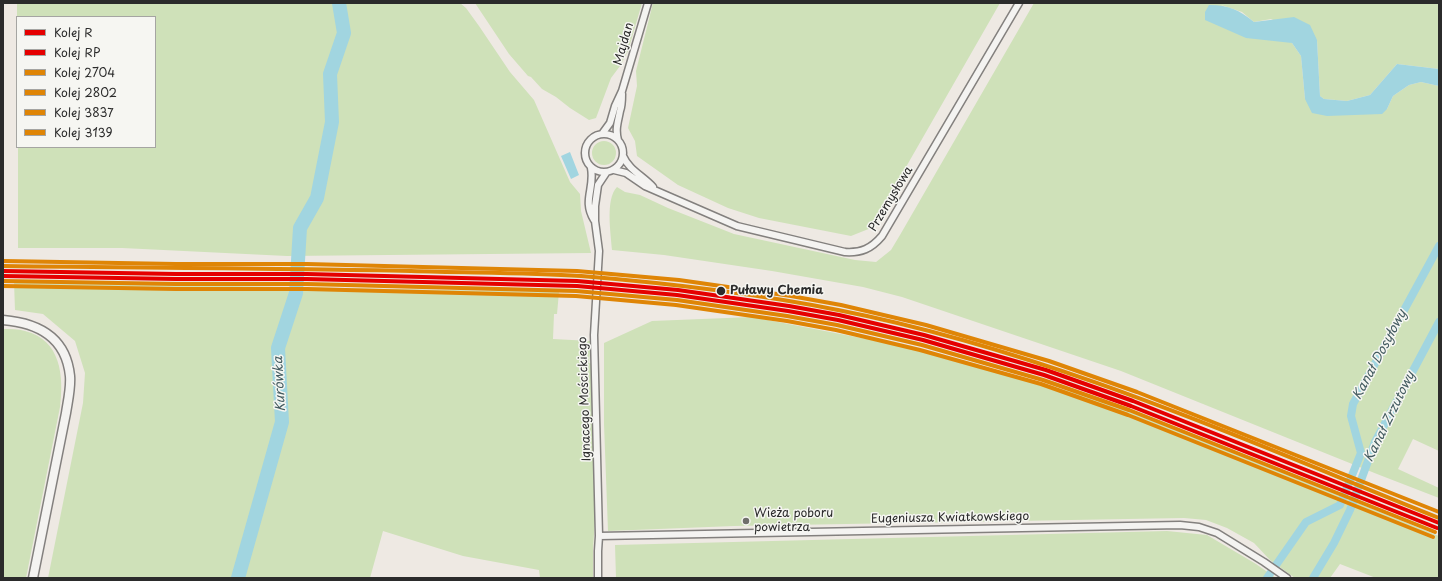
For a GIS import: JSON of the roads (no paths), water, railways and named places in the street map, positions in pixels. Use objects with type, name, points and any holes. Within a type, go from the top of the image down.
[{"type":"street","name":"Majdan","points":[[602,134],[610,123],[615,106],[622,91],[648,3]]},
{"type":"street","name":"Przemysłowa","points":[[614,170],[626,173],[639,182],[674,199],[742,228],[845,252],[866,250],[875,244],[882,236],[1019,3]]},
{"type":"street","name":"Majdan","points":[[618,140],[616,124],[621,109],[622,91]]},
{"type":"street","points":[[602,134],[611,135],[618,140],[623,148],[623,156],[620,164],[614,170],[606,173],[598,172],[591,168],[586,160],[585,150],[591,139],[602,134]]},
{"type":"street","name":"Przemysłowa","points":[[623,156],[630,168],[654,188]]},
{"type":"street","name":"Ignacego Mościckiego","points":[[591,168],[592,178],[588,206],[595,221]]},
{"type":"street","name":"Ignacego Mościckiego","points":[[598,578],[599,536],[594,335],[599,251],[595,221],[595,200],[598,186],[606,173]]},
{"type":"street","points":[[3,320],[27,323],[41,329],[49,335],[63,353],[68,365],[70,376],[66,412],[33,578]]},
{"type":"street","name":"Eugeniusza Kwiatkowskiego","points":[[599,536],[1180,526],[1199,528],[1217,533],[1284,576]]},
{"type":"water","points":[[1209,5],[1228,7],[1243,14],[1254,22],[1294,17],[1310,25],[1317,40],[1320,96],[1324,99],[1347,101],[1370,95],[1397,64],[1439,69],[1439,86],[1421,82],[1409,85],[1393,96],[1387,109],[1382,114],[1327,116],[1312,113],[1305,99],[1301,56],[1292,43],[1246,38],[1205,20],[1205,12]]},
{"type":"water","points":[[570,152],[579,175],[571,179],[561,156]]},
{"type":"waterway","name":"Kurówka","points":[[238,578],[282,422],[278,348],[296,293],[300,228],[317,198],[332,122],[330,74],[344,33],[339,3]]},
{"type":"waterway","name":"Kanał Dosyłowy","points":[[1267,578],[1306,522],[1340,505],[1361,453],[1351,416],[1353,404],[1439,246]]},
{"type":"waterway","name":"Kanał Zrzutowy","points":[[1313,578],[1334,543],[1350,510],[1375,442],[1439,322]]},
{"type":"rail line","name":"3837","points":[[3,261],[176,264],[307,264],[577,271],[679,280],[791,296],[841,305],[926,325],[1049,361],[1137,392],[1439,512]]},
{"type":"rail line","name":"2704","points":[[3,266],[360,270],[560,275],[678,285],[806,304],[916,327],[1068,373],[1217,428],[1439,518]]},
{"type":"rail line","name":"R","points":[[3,271],[176,274],[307,274],[577,281],[678,290],[789,306],[839,315],[924,335],[1046,370],[1133,401],[1439,523]]},
{"type":"rail line","name":"RP","points":[[3,276],[176,279],[307,279],[577,286],[677,295],[788,311],[838,320],[923,340],[1044,375],[1131,406],[1437,528]]},
{"type":"rail line","name":"2802","points":[[3,281],[176,284],[307,284],[576,291],[677,300],[787,316],[837,325],[922,345],[1043,380],[1129,410],[1435,532]]},
{"type":"rail line","name":"3139","points":[[3,286],[176,289],[307,289],[576,296],[676,305],[787,321],[836,330],[920,350],[1041,384],[1128,415],[1433,537]]},
{"type":"place","name":"Puławy Chemia","points":[[721,291]]},
{"type":"place","name":"Wieża poboru powietrza","points":[[746,521]]}]
